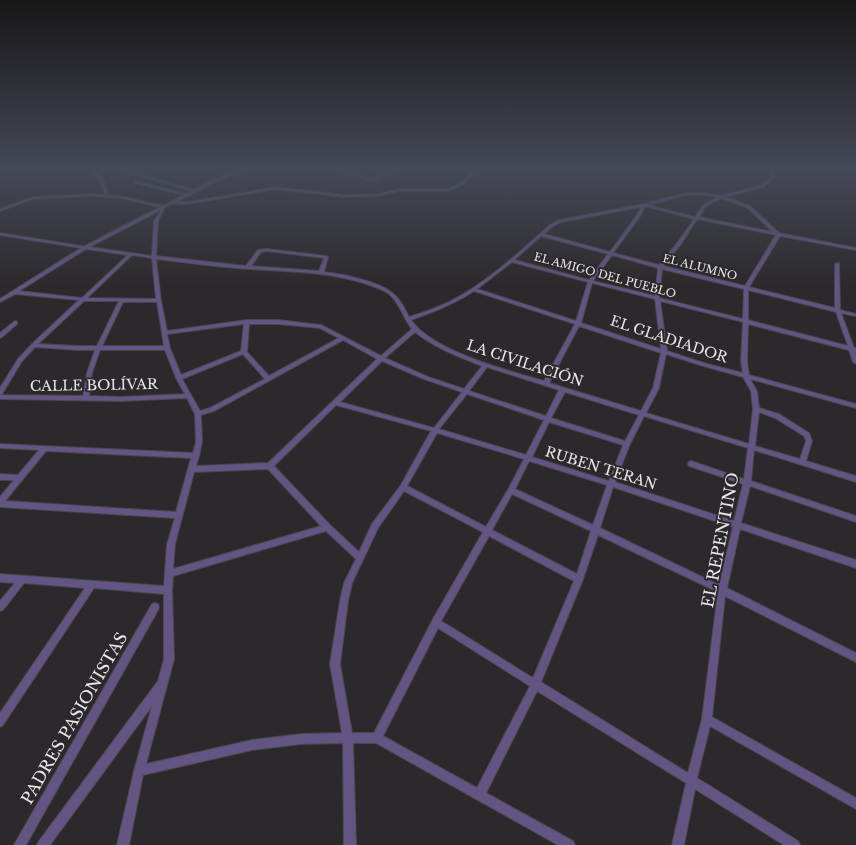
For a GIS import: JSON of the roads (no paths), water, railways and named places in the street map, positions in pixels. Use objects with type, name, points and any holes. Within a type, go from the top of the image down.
[{"type":"street","points":[[409,319],[438,310],[475,290],[551,226],[572,218],[631,207]]},
{"type":"street","points":[[546,384],[578,322],[590,282],[643,207]]},
{"type":"street","points":[[654,207],[696,218],[856,249]]},
{"type":"street","points":[[480,794],[535,685],[579,580],[611,483],[627,444],[645,413],[660,376],[664,352],[657,298],[660,267],[680,243],[703,207]]},
{"type":"street","points":[[749,207],[779,234]]},
{"type":"street","points":[[0,297],[83,248],[164,208]]},
{"type":"street","points":[[123,845],[139,771],[169,659],[168,590],[170,544],[193,469],[200,436],[198,414],[179,378],[167,348],[154,257],[156,221],[164,208]]},
{"type":"street","name":"LA CIVILACIÓN","points":[[0,234],[83,248],[248,267],[321,273],[354,279],[385,290],[402,305],[415,329],[452,352],[546,384],[856,479]]},
{"type":"street","name":"EL REPENTINO","points":[[678,845],[707,719],[722,590],[746,483],[756,409],[754,391],[746,377],[744,322],[746,288],[779,234]]},
{"type":"street","name":"EL ALUMNO","points":[[541,235],[660,267],[856,315]]},
{"type":"street","points":[[248,267],[260,251],[267,250],[326,257],[321,273]]},
{"type":"street","points":[[0,393],[20,360],[34,345],[131,254]]},
{"type":"street","name":"EL AMIGO DEL PUEBLO","points":[[512,260],[590,282],[854,349]]},
{"type":"street","points":[[837,264],[838,312],[854,349],[856,362]]},
{"type":"street","name":"EL GLADIADOR","points":[[475,290],[746,377],[856,406]]},
{"type":"street","points":[[0,301],[11,291],[122,302],[160,301]]},
{"type":"street","points":[[86,398],[92,364],[122,302]]},
{"type":"street","points":[[165,334],[247,322],[278,322],[322,327],[380,358],[426,378],[627,444]]},
{"type":"street","points":[[247,322],[244,352],[268,379]]},
{"type":"street","points":[[0,336],[15,323]]},
{"type":"street","points":[[193,469],[270,466],[337,403],[380,358],[415,329]]},
{"type":"street","points":[[198,414],[212,410],[343,338]]},
{"type":"street","points":[[34,345],[99,348],[167,348]]},
{"type":"street","points":[[179,378],[244,352]]},
{"type":"street","points":[[350,845],[348,737],[335,664],[344,600],[359,557],[380,518],[403,487],[436,429],[486,365]]},
{"type":"street","points":[[377,738],[436,622],[511,490],[563,389]]},
{"type":"street","name":"CALLE BOLÍVAR","points":[[0,397],[188,396]]},
{"type":"street","name":"RUBEN TERAN","points":[[337,403],[436,429],[611,483],[856,564]]},
{"type":"street","points":[[756,409],[777,416],[799,428],[807,435],[809,441],[802,462]]},
{"type":"street","points":[[0,446],[196,456]]},
{"type":"street","points":[[0,503],[44,448]]},
{"type":"street","points":[[691,464],[856,519]]},
{"type":"street","points":[[270,466],[327,527],[359,557]]},
{"type":"street","points":[[0,477],[19,478]]},
{"type":"street","points":[[403,487],[579,580]]},
{"type":"street","points":[[511,490],[722,590],[856,658]]},
{"type":"street","points":[[0,503],[178,516]]},
{"type":"street","points":[[169,574],[327,527]]},
{"type":"street","points":[[0,578],[168,590]]},
{"type":"street","points":[[0,607],[22,580]]},
{"type":"street","points":[[0,722],[92,584]]},
{"type":"street","name":"PADRES PASIONISTAS","points":[[20,845],[155,607]]},
{"type":"street","points":[[436,622],[535,685],[692,779],[794,845]]},
{"type":"street","points":[[43,845],[164,681]]},
{"type":"street","points":[[707,719],[856,804]]},
{"type":"street","points":[[139,771],[252,745],[301,739],[377,738],[569,845]]}]
